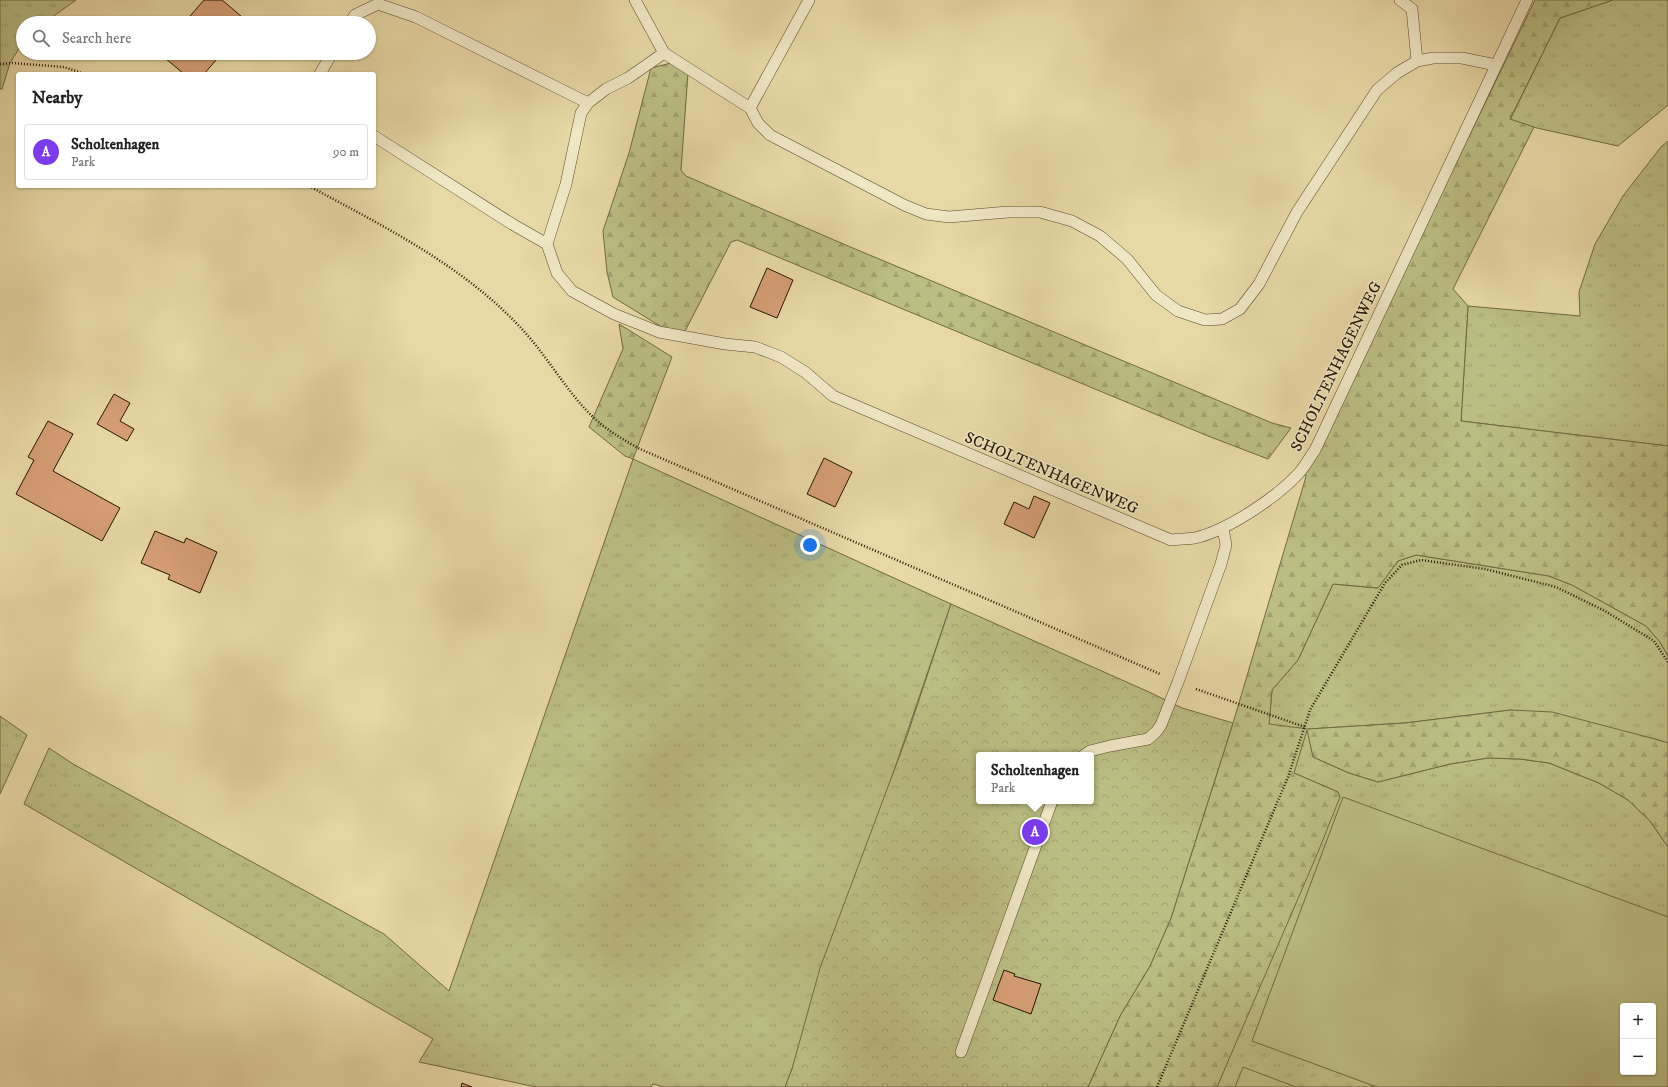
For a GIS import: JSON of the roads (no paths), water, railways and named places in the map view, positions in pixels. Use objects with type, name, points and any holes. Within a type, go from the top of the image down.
[{"type":"lane","points":[[635,0],[664,53],[750,108],[758,123],[770,135],[904,205],[926,214],[949,217],[1008,212],[1040,212],[1072,221],[1100,236],[1127,259],[1156,295],[1178,311],[1206,320],[1222,319],[1240,309],[1259,284],[1297,212],[1377,90],[1397,73],[1417,61],[1433,58],[1462,58],[1496,65]]},
{"type":"lane","points":[[750,108],[809,0]]},
{"type":"lane","points":[[1400,0],[1412,9],[1417,61]]},
{"type":"lane","name":"SCHOLTENHAGENWEG","points":[[547,244],[558,273],[572,291],[614,314],[659,332],[755,348],[781,357],[805,372],[833,396],[1171,540],[1195,538],[1223,528],[1276,494],[1299,472],[1315,450],[1527,0]]},
{"type":"lane","points":[[354,16],[378,4],[416,17],[588,103]]},
{"type":"lane","points":[[376,137],[512,224],[547,244],[566,184],[581,113],[588,103],[606,89],[628,78],[664,53]]},
{"type":"lane","points":[[321,72],[328,60]]},
{"type":"lane","points":[[1088,752],[1110,746],[1148,739],[1156,732],[1161,724],[1177,685],[1223,558],[1226,545],[1223,528]]},
{"type":"lane","points":[[960,1052],[1051,804]]},
{"type":"place","name":"Scholtenhagen","points":[[1035,832]]}]
